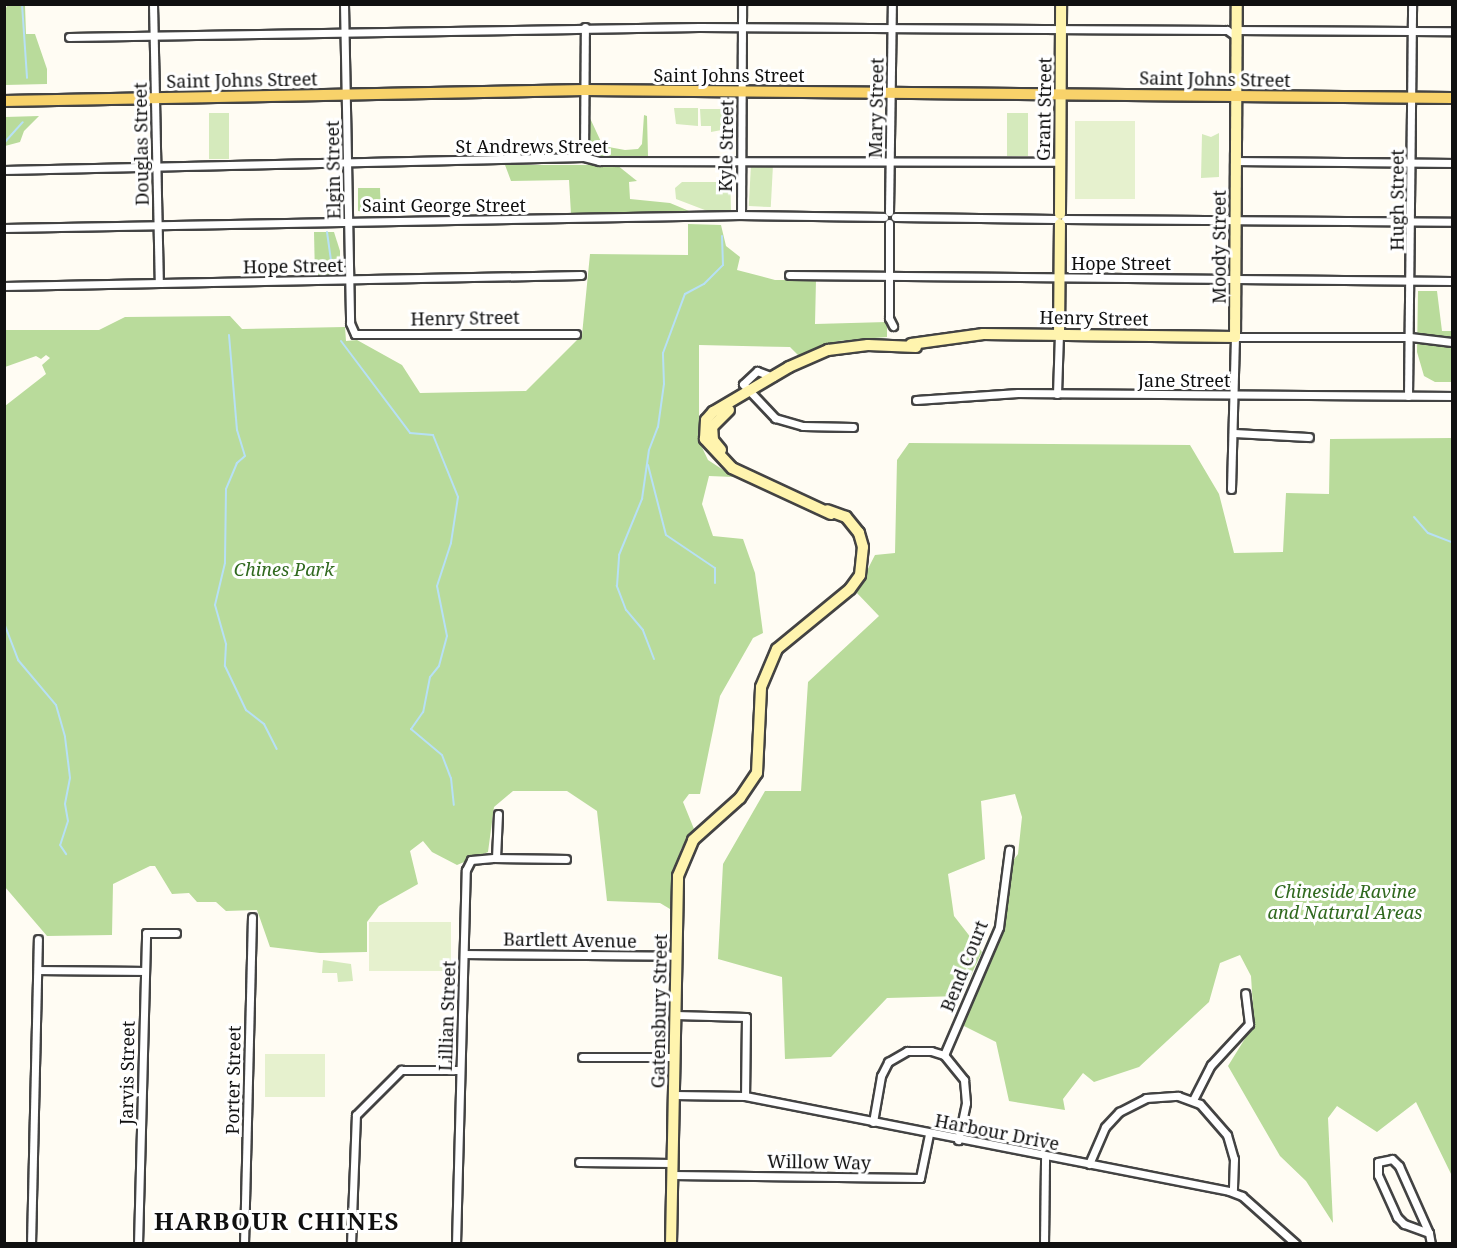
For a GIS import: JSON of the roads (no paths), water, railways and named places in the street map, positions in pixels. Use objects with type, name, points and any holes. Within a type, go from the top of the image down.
[{"type":"main road","name":"Saint Johns Street","points":[[4,101],[585,90],[1452,98]]},
{"type":"street","name":"Douglas Street","points":[[153,4],[159,283]]},
{"type":"street","name":"Elgin Street","points":[[344,4],[350,323],[355,334]]},
{"type":"street","name":"Kyle Street","points":[[741,215],[742,4]]},
{"type":"street","name":"Mary Street","points":[[892,4],[889,217],[893,326]]},
{"type":"street","name":"Grant Street","points":[[1057,394],[1060,278],[1059,162],[1062,93],[1061,4]]},
{"type":"street","name":"Moody Street","points":[[1231,489],[1234,395],[1237,4]]},
{"type":"street","name":"Hugh Street","points":[[1408,396],[1412,221],[1412,4]]},
{"type":"street","points":[[69,37],[585,27],[1227,30],[1237,34],[1452,31]]},
{"type":"street","points":[[584,157],[585,27]]},
{"type":"street","name":"St Andrews Street","points":[[4,170],[584,157],[599,161],[1059,162]]},
{"type":"street","points":[[1236,161],[1452,163]]},
{"type":"street","name":"Saint George Street","points":[[4,228],[741,215],[1452,222]]},
{"type":"street","name":"Hope Street","points":[[4,286],[581,275]]},
{"type":"street","name":"Hope Street","points":[[789,275],[1452,282]]},
{"type":"street","name":"Henry Street","points":[[355,334],[576,334]]},
{"type":"street","name":"Henry Street","points":[[834,351],[868,345],[940,344],[975,334],[1410,337],[1452,342]]},
{"type":"street","points":[[750,394],[773,377],[807,358],[834,351]]},
{"type":"street","points":[[750,394],[834,351]]},
{"type":"street","points":[[750,394],[768,414],[791,424],[853,427]]},
{"type":"street","name":"Gatensbury Street","points":[[671,1244],[675,956],[678,882],[683,858],[699,832],[745,789],[759,764],[761,687],[777,652],[842,593],[850,589],[860,575],[863,547],[859,533],[846,517],[737,468],[716,444],[712,427],[724,413],[750,394]]},
{"type":"street","name":"Jane Street","points":[[916,400],[1057,394],[1452,396]]},
{"type":"street","points":[[1233,433],[1309,437]]},
{"type":"street","points":[[498,814],[496,858],[566,859]]},
{"type":"street","name":"Bend Court","points":[[944,1055],[999,927],[1009,849]]},
{"type":"street","name":"Lillian Street","points":[[456,1244],[466,870],[471,860],[496,858]]},
{"type":"street","name":"Porter Street","points":[[244,1244],[252,917]]},
{"type":"street","name":"Jarvis Street","points":[[138,1244],[146,933],[176,933]]},
{"type":"street","points":[[31,1244],[38,939]]},
{"type":"street","name":"Bartlett Avenue","points":[[464,954],[675,956]]},
{"type":"street","points":[[38,970],[145,971]]},
{"type":"street","points":[[1193,1100],[1211,1065],[1249,1024],[1245,993]]},
{"type":"street","points":[[675,1015],[746,1017],[745,1096]]},
{"type":"street","points":[[873,1122],[881,1076],[891,1059],[914,1050],[944,1055],[961,1074],[965,1087],[958,1140]]},
{"type":"street","points":[[582,1057],[674,1057]]},
{"type":"street","points":[[351,1244],[356,1115],[400,1070],[460,1070]]},
{"type":"street","name":"Harbour Drive","points":[[674,1095],[745,1096],[958,1140],[1233,1192],[1294,1243]]},
{"type":"street","points":[[1089,1164],[1105,1127],[1123,1108],[1158,1096],[1193,1100],[1214,1117],[1230,1142],[1234,1159],[1233,1192]]},
{"type":"street","name":"Willow Way","points":[[672,1175],[920,1178],[929,1134]]},
{"type":"street","points":[[1044,1244],[1045,1157]]},
{"type":"street","points":[[1429,1233],[1404,1224],[1397,1217],[1378,1175],[1378,1162],[1392,1159],[1399,1166],[1429,1233],[1431,1244]]},
{"type":"street","points":[[579,1162],[672,1163]]},
{"type":"waterway","points":[[22,4],[27,78]]},
{"type":"waterway","points":[[4,143],[23,122]]},
{"type":"waterway","points":[[327,232],[332,267]]},
{"type":"waterway","points":[[654,659],[643,630],[626,610],[617,586],[619,555],[642,499],[649,450],[658,427],[664,384],[663,353],[685,294],[704,284],[723,265],[722,236]]},
{"type":"waterway","points":[[1245,276],[1255,276]]},
{"type":"waterway","points":[[1390,276],[1398,276]]},
{"type":"waterway","points":[[229,335],[237,430],[245,456],[237,463],[226,489],[225,563],[215,605],[226,644],[225,666],[246,710],[264,724],[277,749]]},
{"type":"waterway","points":[[341,341],[410,433],[433,435],[458,497],[451,543],[437,586],[447,636],[439,666],[430,677],[423,712],[411,729],[442,755],[451,778],[454,805]]},
{"type":"waterway","points":[[648,465],[666,535],[715,568],[715,583]]},
{"type":"waterway","points":[[1414,517],[1428,533],[1452,542]]},
{"type":"waterway","points":[[4,623],[18,660],[56,705],[65,737],[70,778],[65,804],[68,821],[60,845],[66,854]]},
{"type":"district","name":"HARBOUR CHINES","points":[[277,1221]]},
{"type":"park label","name":"Chines Park","points":[[284,569]]},
{"type":"park label","name":"Chineside Ravine and Natural Areas","points":[[1345,902]]}]
